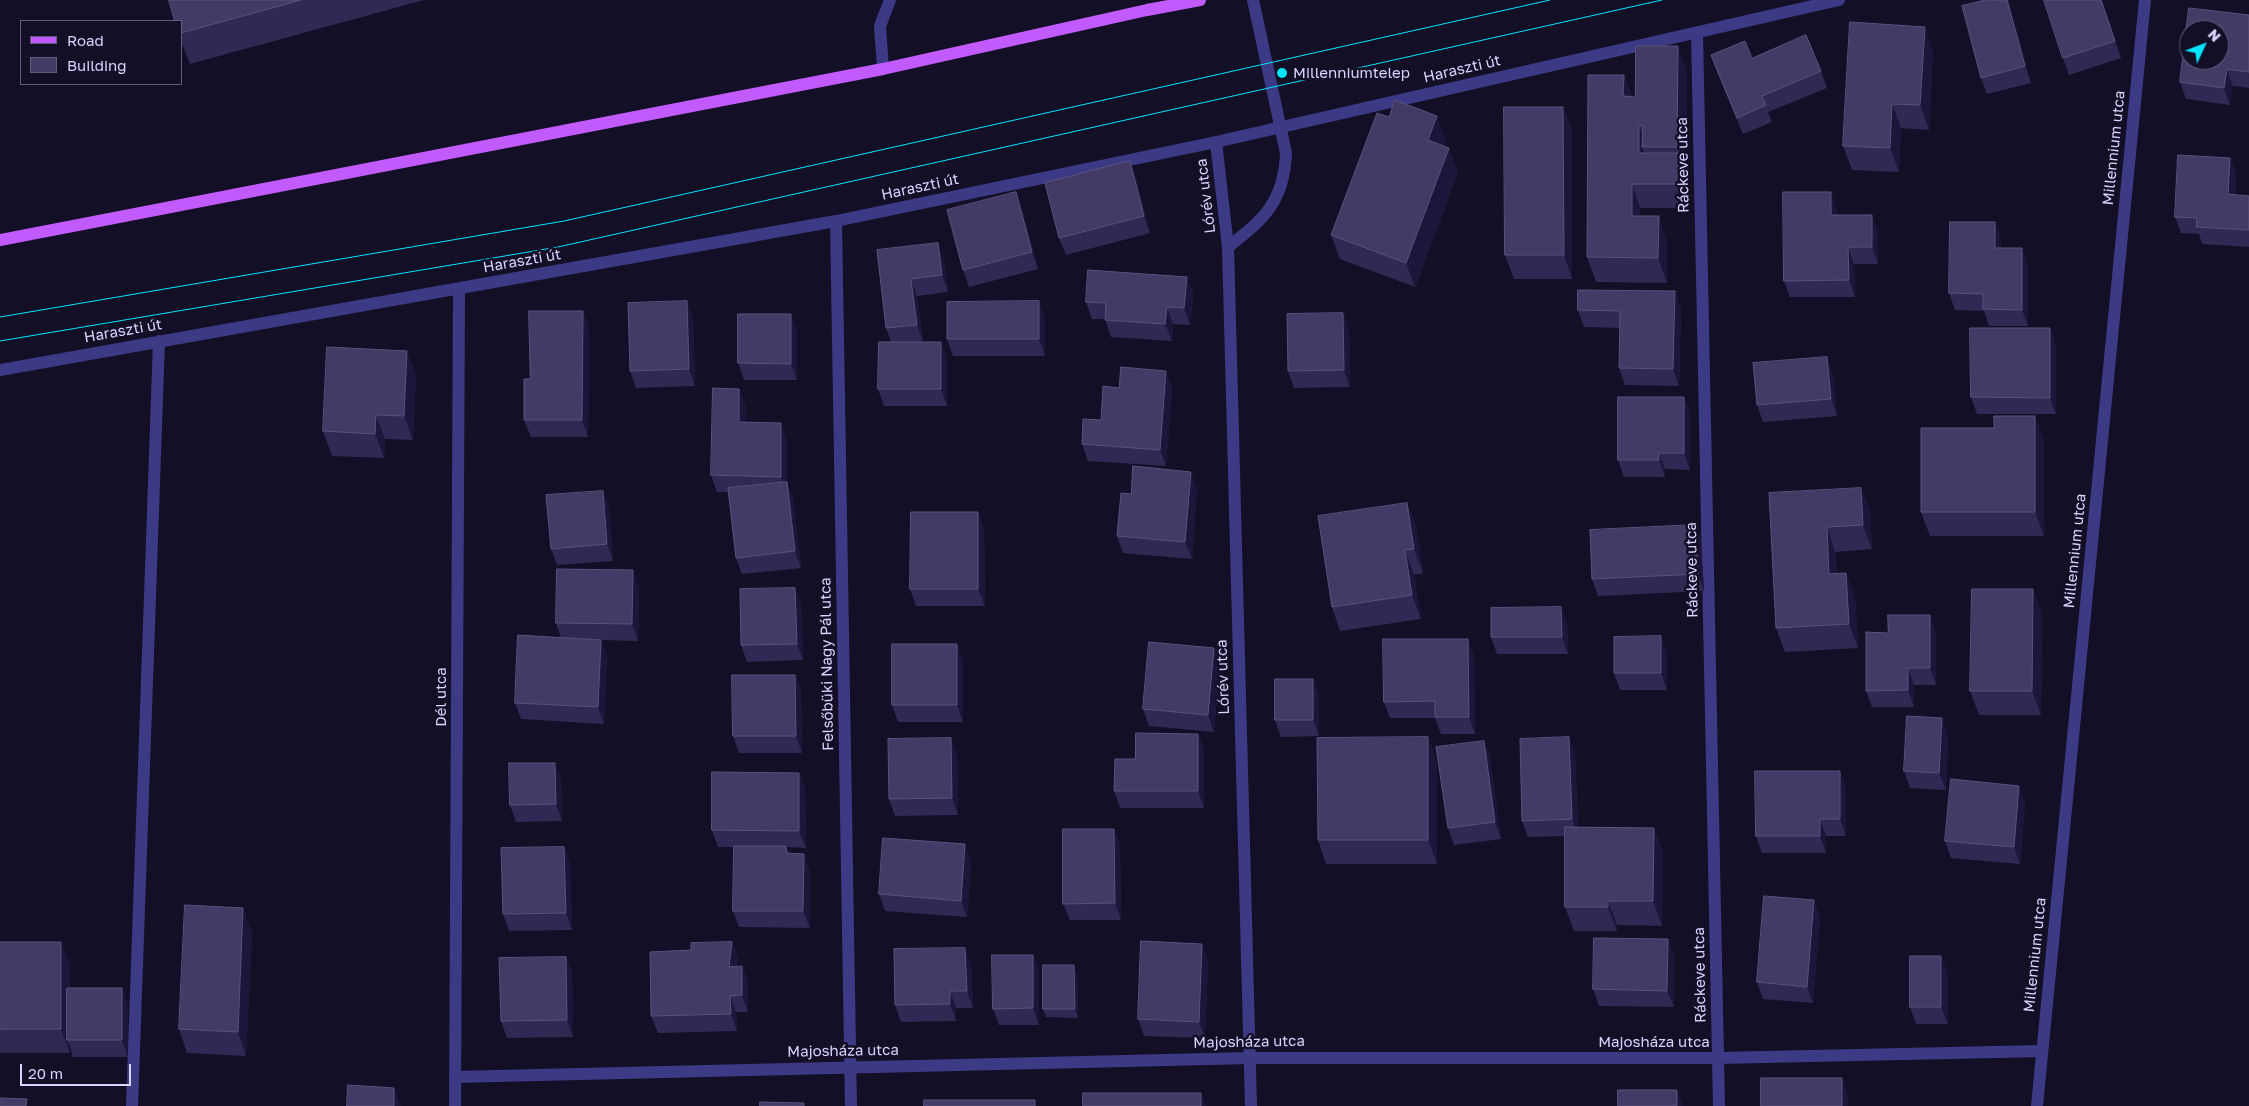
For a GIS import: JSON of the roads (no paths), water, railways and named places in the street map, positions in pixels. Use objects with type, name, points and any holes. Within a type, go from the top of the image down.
[{"type":"main road","points":[[0,240],[882,69],[1199,0]]},
{"type":"street","points":[[882,69],[880,26],[890,0]]},
{"type":"street","name":"Lórév utca","points":[[1228,247],[1258,224],[1277,197],[1286,174],[1286,153],[1253,0]]},
{"type":"street","name":"Haraszti út","points":[[0,370],[836,221],[1216,142],[1839,0]]},
{"type":"street","name":"Millennium utca","points":[[2037,1106],[2145,0]]},
{"type":"street","name":"Ráckeve utca","points":[[1697,33],[1719,1106]]},
{"type":"street","name":"Lórév utca","points":[[1216,142],[1228,247],[1251,1106]]},
{"type":"street","name":"Felsőbüki Nagy Pál utca","points":[[836,221],[850,1106]]},
{"type":"street","name":"Dél utca","points":[[455,1106],[459,288]]},
{"type":"street","points":[[132,1106],[159,341]]},
{"type":"street","name":"Majosháza utca","points":[[455,1077],[1250,1058],[1718,1058],[2042,1051]]},
{"type":"tram line","points":[[0,317],[564,221],[1550,0]]},
{"type":"tram line","points":[[0,341],[558,247],[1662,0]]},
{"type":"place","name":"Millenniumtelep","points":[[1282,73]]}]
